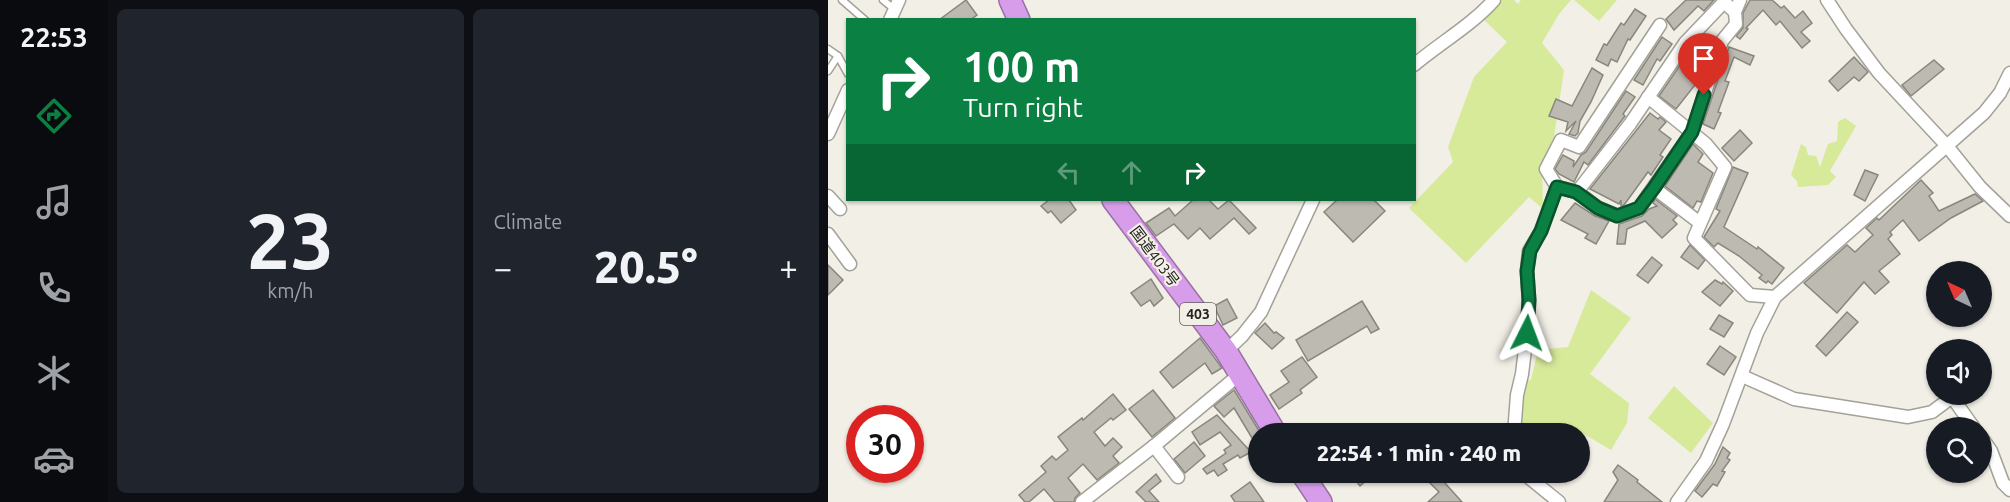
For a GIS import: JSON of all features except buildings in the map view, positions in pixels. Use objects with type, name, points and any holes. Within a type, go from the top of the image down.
[{"type":"highway","points":[[1010,0],[1017,18]]},
{"type":"highway","name":"国道403号","points":[[1114,201],[1226,351],[1269,423]]},
{"type":"highway","points":[[1308,483],[1321,502]]},
{"type":"street","points":[[1416,63],[1483,13],[1494,0]]},
{"type":"street","points":[[1660,25],[1579,147],[1561,140],[1546,170],[1557,187],[1576,192],[1598,208],[1617,216],[1639,208],[1692,132],[1722,41],[1736,24],[1735,12],[1740,0]]},
{"type":"street","points":[[1827,0],[1879,72],[1947,146],[1980,187],[2010,216]]},
{"type":"street","points":[[1576,192],[1605,157],[1685,43],[1706,19],[1724,2],[1735,12]]},
{"type":"street","points":[[1677,502],[1706,461],[1723,424],[1757,333],[1775,297],[1984,112],[2000,93],[2010,73]]},
{"type":"street","points":[[828,134],[846,94]]},
{"type":"street","points":[[1648,97],[1706,144],[1725,167],[1694,238],[1750,295],[1775,297]]},
{"type":"street","points":[[1515,423],[1527,333],[1529,300],[1527,271],[1530,251],[1541,231],[1557,187]]},
{"type":"street","points":[[1654,188],[1700,223]]},
{"type":"street","points":[[828,196],[840,209]]},
{"type":"street","points":[[1226,351],[1242,336],[1261,312],[1312,201]]},
{"type":"street","points":[[830,241],[850,264]]},
{"type":"street","points":[[1082,502],[1154,446],[1240,374]]},
{"type":"street","points":[[1742,376],[1794,399],[1908,417],[1932,412],[1952,397],[1966,417]]},
{"type":"street","points":[[1154,446],[1178,477]]},
{"type":"street","points":[[1992,454],[2003,483],[2010,490]]},
{"type":"street","points":[[1536,483],[1559,502]]},
{"type":"lane","points":[[842,0],[863,18]]},
{"type":"lane","points":[[883,0],[895,10]]},
{"type":"lane","points":[[828,49],[838,56],[846,70]]},
{"type":"lane","points":[[828,71],[838,56]]},
{"type":"green space","points":[[1495,0],[1514,0],[1518,4],[1521,0],[1571,0],[1559,14],[1542,43],[1564,70],[1554,137],[1542,168],[1543,209],[1529,197],[1466,263],[1409,208],[1453,162],[1448,147],[1474,77],[1507,42],[1480,16]]},
{"type":"green space","points":[[1574,0],[1617,0],[1599,21]]},
{"type":"green space","points":[[1845,118],[1856,126],[1830,171],[1836,177],[1828,185],[1798,187],[1797,181],[1791,175],[1801,144],[1806,147],[1808,155],[1816,156],[1820,167],[1828,144],[1837,141],[1838,122]]},
{"type":"green space","points":[[1591,290],[1631,318],[1590,374],[1629,403],[1627,423],[1611,450],[1590,438],[1590,423],[1512,423],[1524,381],[1531,380],[1538,350],[1568,347]]},
{"type":"green space","points":[[1674,386],[1713,423],[1691,453],[1648,418]]},
{"type":"route","points":[[1527,333],[1529,300],[1527,271],[1530,251],[1541,231],[1557,187],[1576,192],[1598,208],[1617,216],[1639,208],[1692,132],[1704,95]]}]
